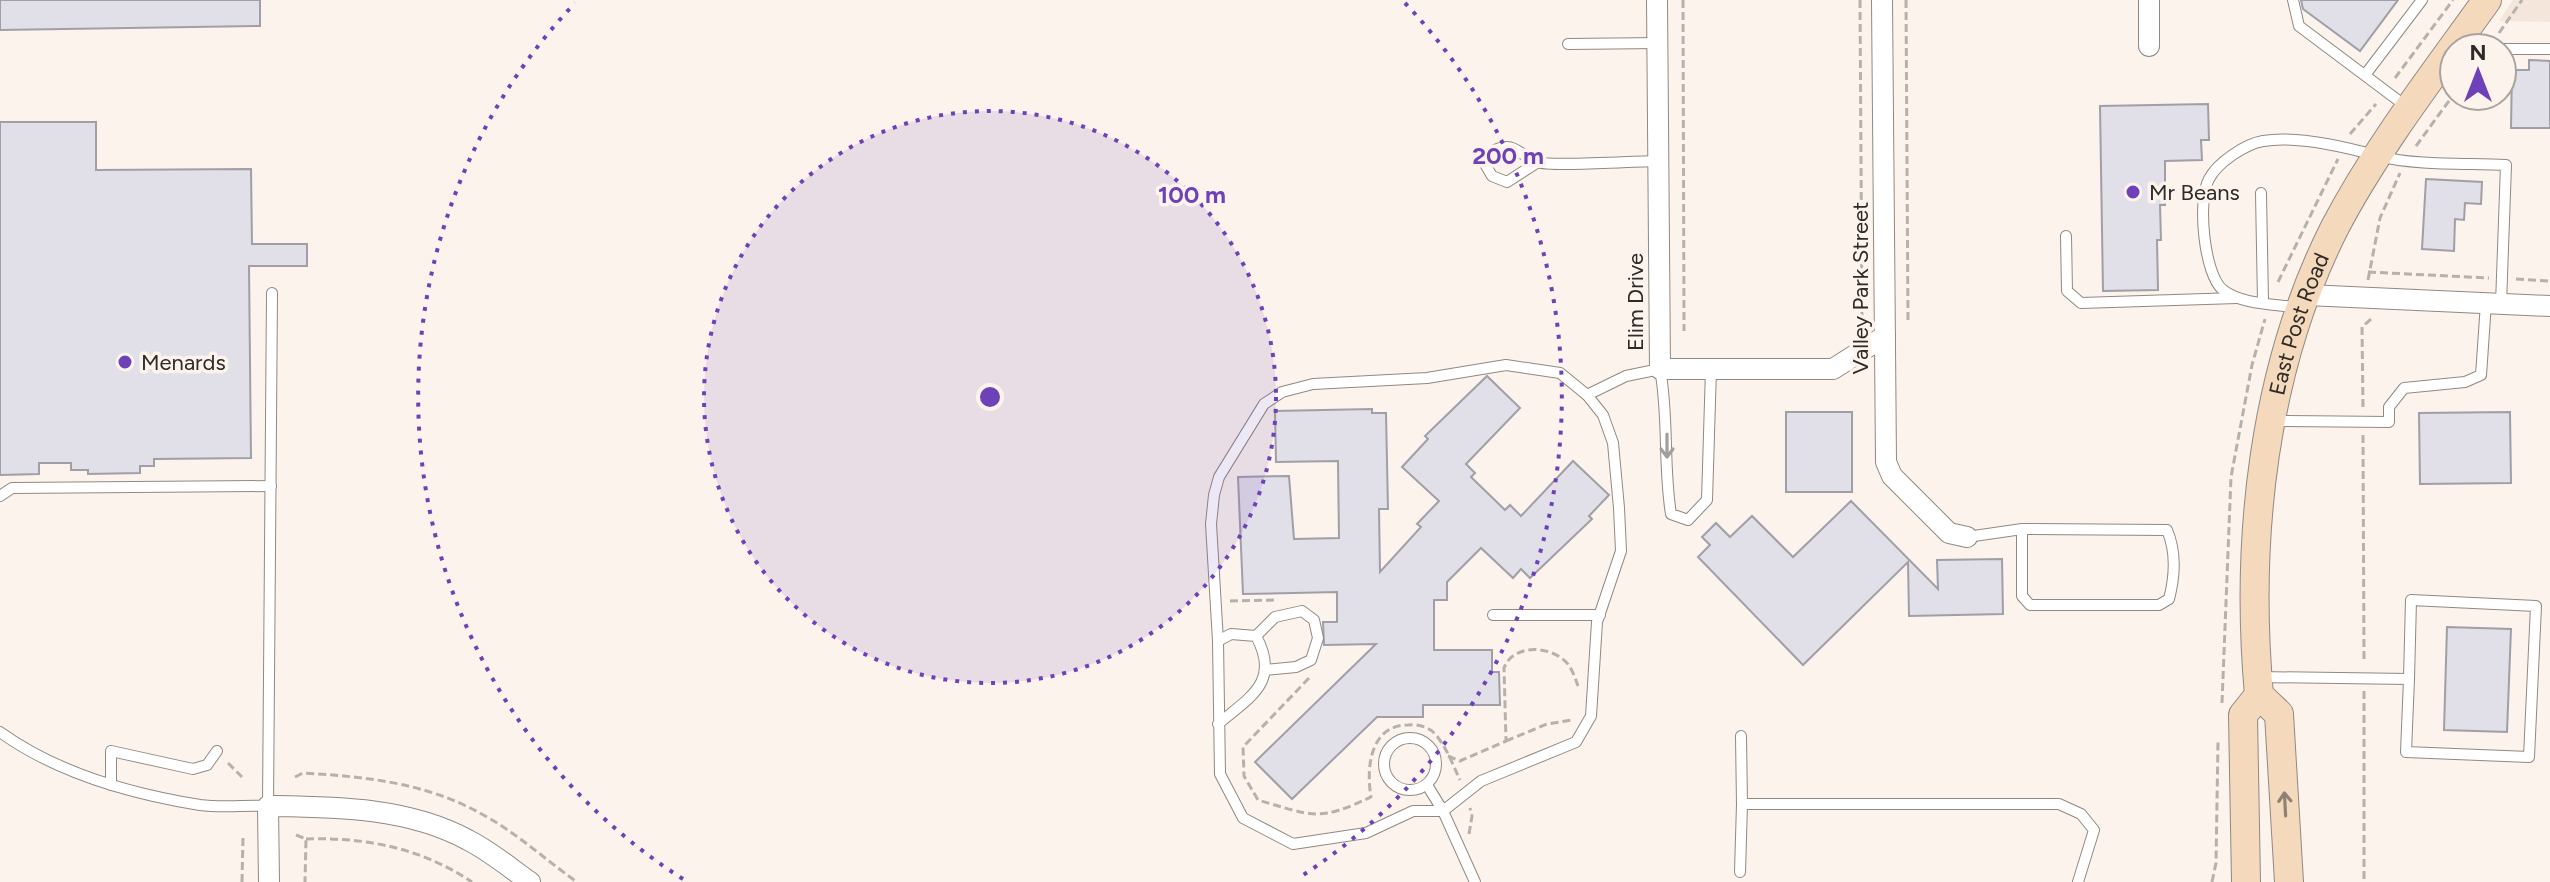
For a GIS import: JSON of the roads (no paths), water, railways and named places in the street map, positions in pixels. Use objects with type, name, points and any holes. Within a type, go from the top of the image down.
[{"type":"street","name":"Elim Drive","points":[[1657,0],[1660,369],[1833,369],[1885,336]]},
{"type":"street","name":"Valley Park Street","points":[[1882,0],[1886,462],[1892,476],[1949,533],[1967,537]]},
{"type":"street","points":[[2149,0],[2149,46]]},
{"type":"street","name":"East Post Road","points":[[2464,32],[2480,2]]},
{"type":"street","name":"East Post Road","points":[[2246,882],[2243,715],[2258,686],[2254,587],[2262,483],[2278,384],[2305,302],[2334,229],[2377,155],[2438,69]]},
{"type":"street","points":[[2305,302],[2370,298],[2550,306]]},
{"type":"street","points":[[2258,686],[2279,714],[2289,882]]},
{"type":"street","points":[[269,882],[268,806],[353,808],[420,821],[469,840],[530,882]]},
{"type":"lane","points":[[2293,0],[2299,26],[2410,109]]},
{"type":"lane","points":[[2365,75],[2422,0]]},
{"type":"lane","points":[[1568,44],[1658,43]]},
{"type":"lane","points":[[2518,48],[2550,49]]},
{"type":"lane","points":[[2239,298],[2222,289],[2209,267],[2204,228],[2208,180],[2231,156],[2263,141],[2358,147],[2377,155],[2407,160],[2506,165],[2502,278],[2494,303],[2481,375],[2465,382],[2404,388],[2389,407],[2389,422],[2272,421]]},
{"type":"lane","points":[[1538,162],[1517,147],[1509,146],[1493,151],[1485,164],[1492,176],[1507,182],[1538,162],[1658,161]]},
{"type":"lane","points":[[2261,193],[2263,302]]},
{"type":"lane","points":[[2066,236],[2067,291],[2081,303],[2239,298],[2263,302],[2305,302]]},
{"type":"lane","points":[[0,732],[25,750],[111,785],[203,805],[268,806],[272,293]]},
{"type":"lane","points":[[1506,365],[1560,373],[1587,395],[1603,415],[1613,443],[1621,551],[1600,615],[1591,716],[1576,742],[1481,781],[1443,811],[1413,811],[1366,833],[1293,844],[1243,818],[1220,774],[1218,641],[1211,524],[1214,495],[1219,477],[1252,421],[1264,404],[1282,392],[1313,384],[1427,378],[1506,365]]},
{"type":"lane","points":[[1587,395],[1626,376],[1660,369],[1667,408],[1667,490],[1671,514],[1688,520],[1707,500],[1711,369]]},
{"type":"lane","points":[[0,496],[12,488],[271,486]]},
{"type":"lane","points":[[1967,537],[2022,529],[2167,530],[2172,541],[2174,580],[2169,599],[2159,605],[2030,605],[2022,596],[2022,529]]},
{"type":"lane","points":[[2411,600],[2536,606],[2529,757],[2406,752],[2409,679],[2411,600]]},
{"type":"lane","points":[[1218,641],[1231,634],[1256,636],[1285,612],[1302,611],[1314,620],[1318,638],[1311,660],[1296,667],[1265,670]]},
{"type":"lane","points":[[1493,615],[1600,615]]},
{"type":"lane","points":[[1218,724],[1260,690],[1265,659],[1256,636]]},
{"type":"lane","points":[[2258,686],[2409,679]]},
{"type":"lane","points":[[1740,872],[1741,736]]},
{"type":"lane","points":[[1416,739],[1430,748],[1437,763],[1427,785],[1410,791],[1393,784],[1384,769],[1387,752],[1393,745],[1416,739]]},
{"type":"lane","points":[[111,785],[111,751],[193,769],[207,765],[217,751]]},
{"type":"lane","points":[[1427,785],[1443,811],[1475,882]]},
{"type":"lane","points":[[1742,804],[2059,804],[2081,814],[2094,830],[2078,882]]},
{"type":"place","name":"Mr Beans","points":[[2133,192]]},
{"type":"place","name":"Menards","points":[[125,362]]}]
